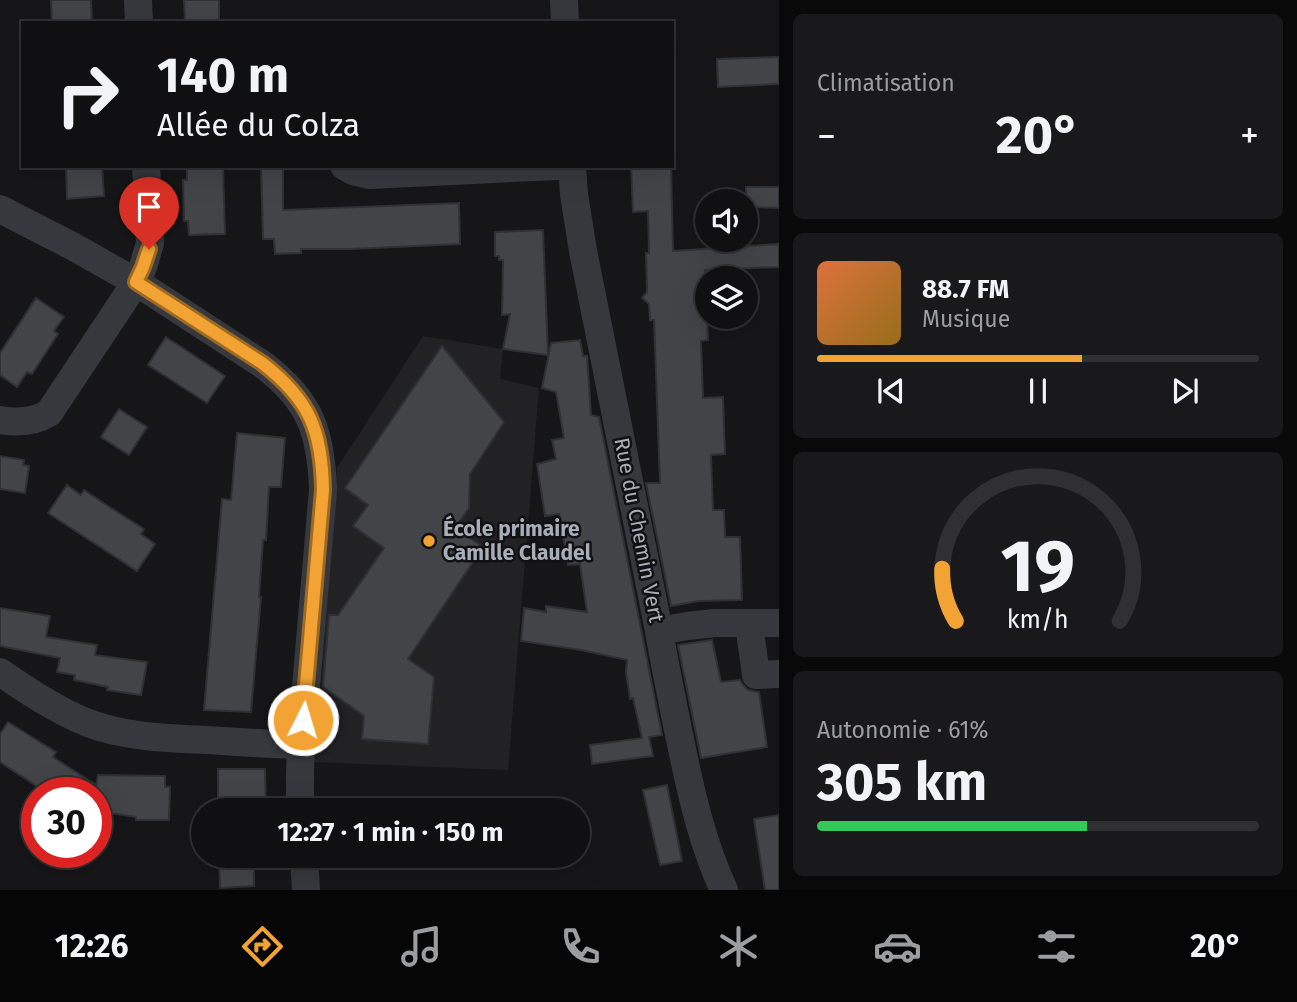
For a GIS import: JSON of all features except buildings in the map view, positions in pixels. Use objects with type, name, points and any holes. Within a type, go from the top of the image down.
[{"type":"street","points":[[138,0],[139,21]]},
{"type":"street","points":[[564,0],[565,21]]},
{"type":"street","points":[[0,420],[25,421],[49,413],[136,282],[150,243],[146,168]]},
{"type":"street","points":[[348,168],[370,175],[515,168]]},
{"type":"street","name":"Rue du Chemin Vert","points":[[572,168],[583,251],[668,686],[695,807],[706,845],[724,890]]},
{"type":"street","points":[[0,209],[136,282],[262,363],[277,375],[309,415],[316,432],[323,490],[301,745],[300,798]]},
{"type":"street","points":[[659,631],[715,623],[779,623]]},
{"type":"street","points":[[749,624],[756,675],[779,674]]},
{"type":"street","points":[[0,672],[65,713],[121,732],[156,738],[301,745]]},
{"type":"street","points":[[305,868],[306,890]]},
{"type":"shaded area","name":"École primaire Camille Claudel","points":[[423,336],[503,349],[500,379],[539,388],[508,770],[313,762],[337,468]]},
{"type":"place","name":"École primaire Camille Claudel","points":[[429,541]]},
{"type":"route","points":[[149,249],[136,282],[277,375],[300,401],[316,432],[323,490],[303,720]]}]
